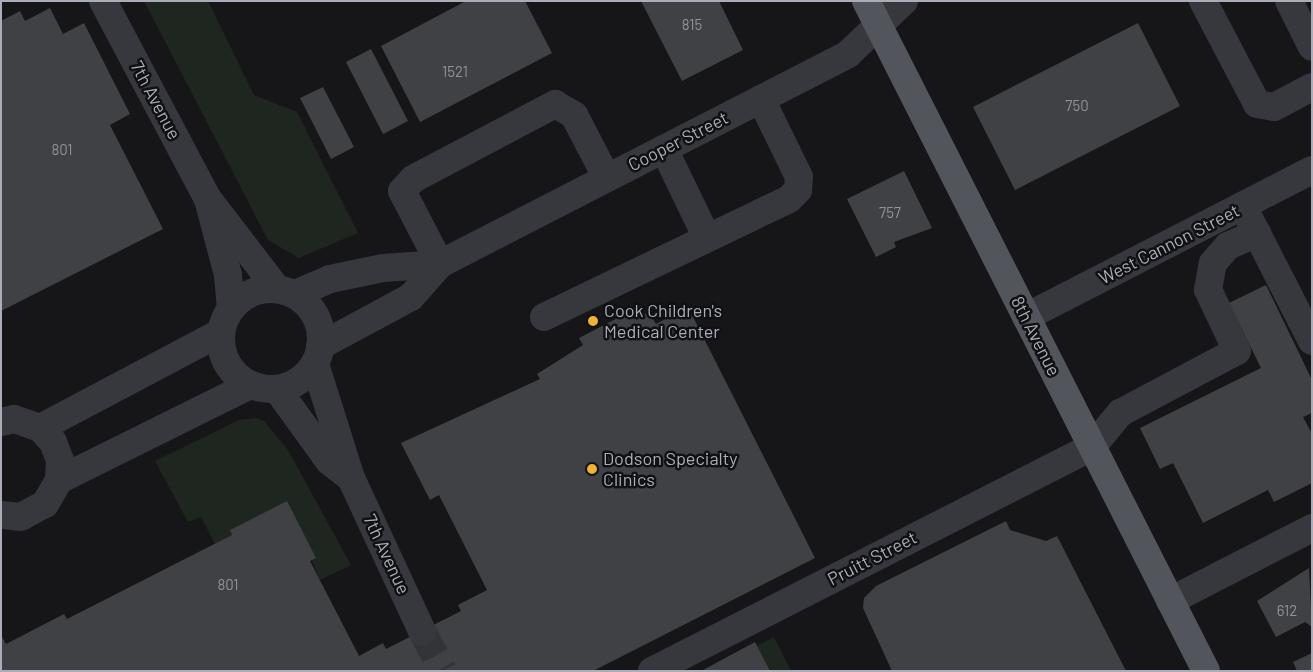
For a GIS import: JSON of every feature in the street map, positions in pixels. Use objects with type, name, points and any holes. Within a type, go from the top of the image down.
[{"type":"main road","name":"8th Avenue","points":[[872,12],[1206,671]]},
{"type":"street","name":"7th Avenue","points":[[104,1],[208,199],[286,292],[316,316],[318,355],[351,478],[422,630]]},
{"type":"street","name":"Cooper Street","points":[[318,355],[412,297],[440,264],[848,54],[872,12],[904,1]]},
{"type":"street","points":[[1203,1],[1257,104],[1274,107],[1312,87]]},
{"type":"street","points":[[1289,1],[1312,47]]},
{"type":"street","points":[[544,318],[789,199],[798,190],[799,177],[761,99]]},
{"type":"street","points":[[440,264],[402,191],[413,179],[555,104],[574,115],[607,178]]},
{"type":"street","points":[[664,149],[707,238]]},
{"type":"street","name":"West Cannon Street","points":[[1026,317],[1312,170]]},
{"type":"street","name":"7th Avenue","points":[[208,199],[228,275],[224,357],[250,385]]},
{"type":"street","points":[[1243,206],[1312,341]]},
{"type":"street","points":[[1092,447],[1120,413],[1237,352],[1208,290],[1213,263],[1228,246],[1257,233]]},
{"type":"street","name":"Cooper Street","points":[[286,292],[330,279],[383,268],[440,264]]},
{"type":"street","points":[[40,428],[226,320],[252,292],[286,292]]},
{"type":"street","points":[[59,480],[250,385],[277,389],[305,376],[318,355]]},
{"type":"street","name":"7th Avenue","points":[[277,389],[329,461],[351,478]]},
{"type":"street","points":[[1,422],[14,419],[40,428],[53,442],[60,460],[59,480],[45,504],[20,517],[1,515]]},
{"type":"street","name":"Pruitt Street","points":[[652,671],[1092,447]]},
{"type":"street","points":[[1170,601],[1312,528]]},
{"type":"shaded area","points":[[144,1],[208,1],[254,95],[297,112],[358,233],[299,258],[268,240]]},
{"type":"shaded area","points":[[256,418],[264,421],[288,450],[351,565],[320,580],[287,501],[230,530],[232,535],[215,544],[201,517],[188,522],[155,461],[239,420]]},
{"type":"shaded area","points":[[774,637],[791,671],[708,671]]},
{"type":"building","points":[[466,1],[525,1],[552,53],[420,122],[381,46]]},
{"type":"building","points":[[641,1],[719,1],[743,50],[682,81]]},
{"type":"building","points":[[50,8],[63,34],[84,23],[130,114],[110,125],[163,229],[1,311],[1,21],[20,11],[25,21]]},
{"type":"building","points":[[1138,23],[1180,106],[1015,190],[973,107]]},
{"type":"building","points":[[371,49],[408,121],[383,134],[346,62]]},
{"type":"building","points":[[323,87],[354,147],[331,159],[300,98]]},
{"type":"building","points":[[904,171],[932,228],[894,242],[896,247],[876,257],[847,199]]},
{"type":"building","points":[[1266,285],[1312,380],[1312,413],[1303,417],[1312,434],[1312,483],[1274,502],[1268,490],[1203,523],[1173,463],[1160,469],[1140,428],[1261,368],[1229,303]]},
{"type":"building","name":"Dodson Specialty Clinics","points":[[688,307],[815,558],[593,671],[1,671],[1,635],[6,644],[64,614],[67,619],[232,535],[230,530],[287,501],[316,558],[310,561],[359,656],[383,643],[386,649],[461,611],[458,605],[487,590],[439,495],[430,500],[401,443],[540,379],[537,374],[583,345],[579,338],[633,310],[637,318],[649,312],[656,324]]},
{"type":"building","points":[[1006,521],[1010,530],[1046,541],[1057,536],[1126,671],[892,671],[863,608],[864,598],[876,586]]},
{"type":"building","points":[[1309,568],[1312,627],[1305,622],[1276,637],[1257,601]]},
{"type":"building","points":[[755,642],[770,671],[701,671]]},
{"type":"building","points":[[1312,653],[1312,671],[1297,671],[1293,662]]},
{"type":"tunnel","points":[[422,631],[443,671]]},
{"type":"place","name":"Cook Children's Medical Center","points":[[593,321]]},
{"type":"place","name":"Dodson Specialty Clinics","points":[[592,469]]}]
